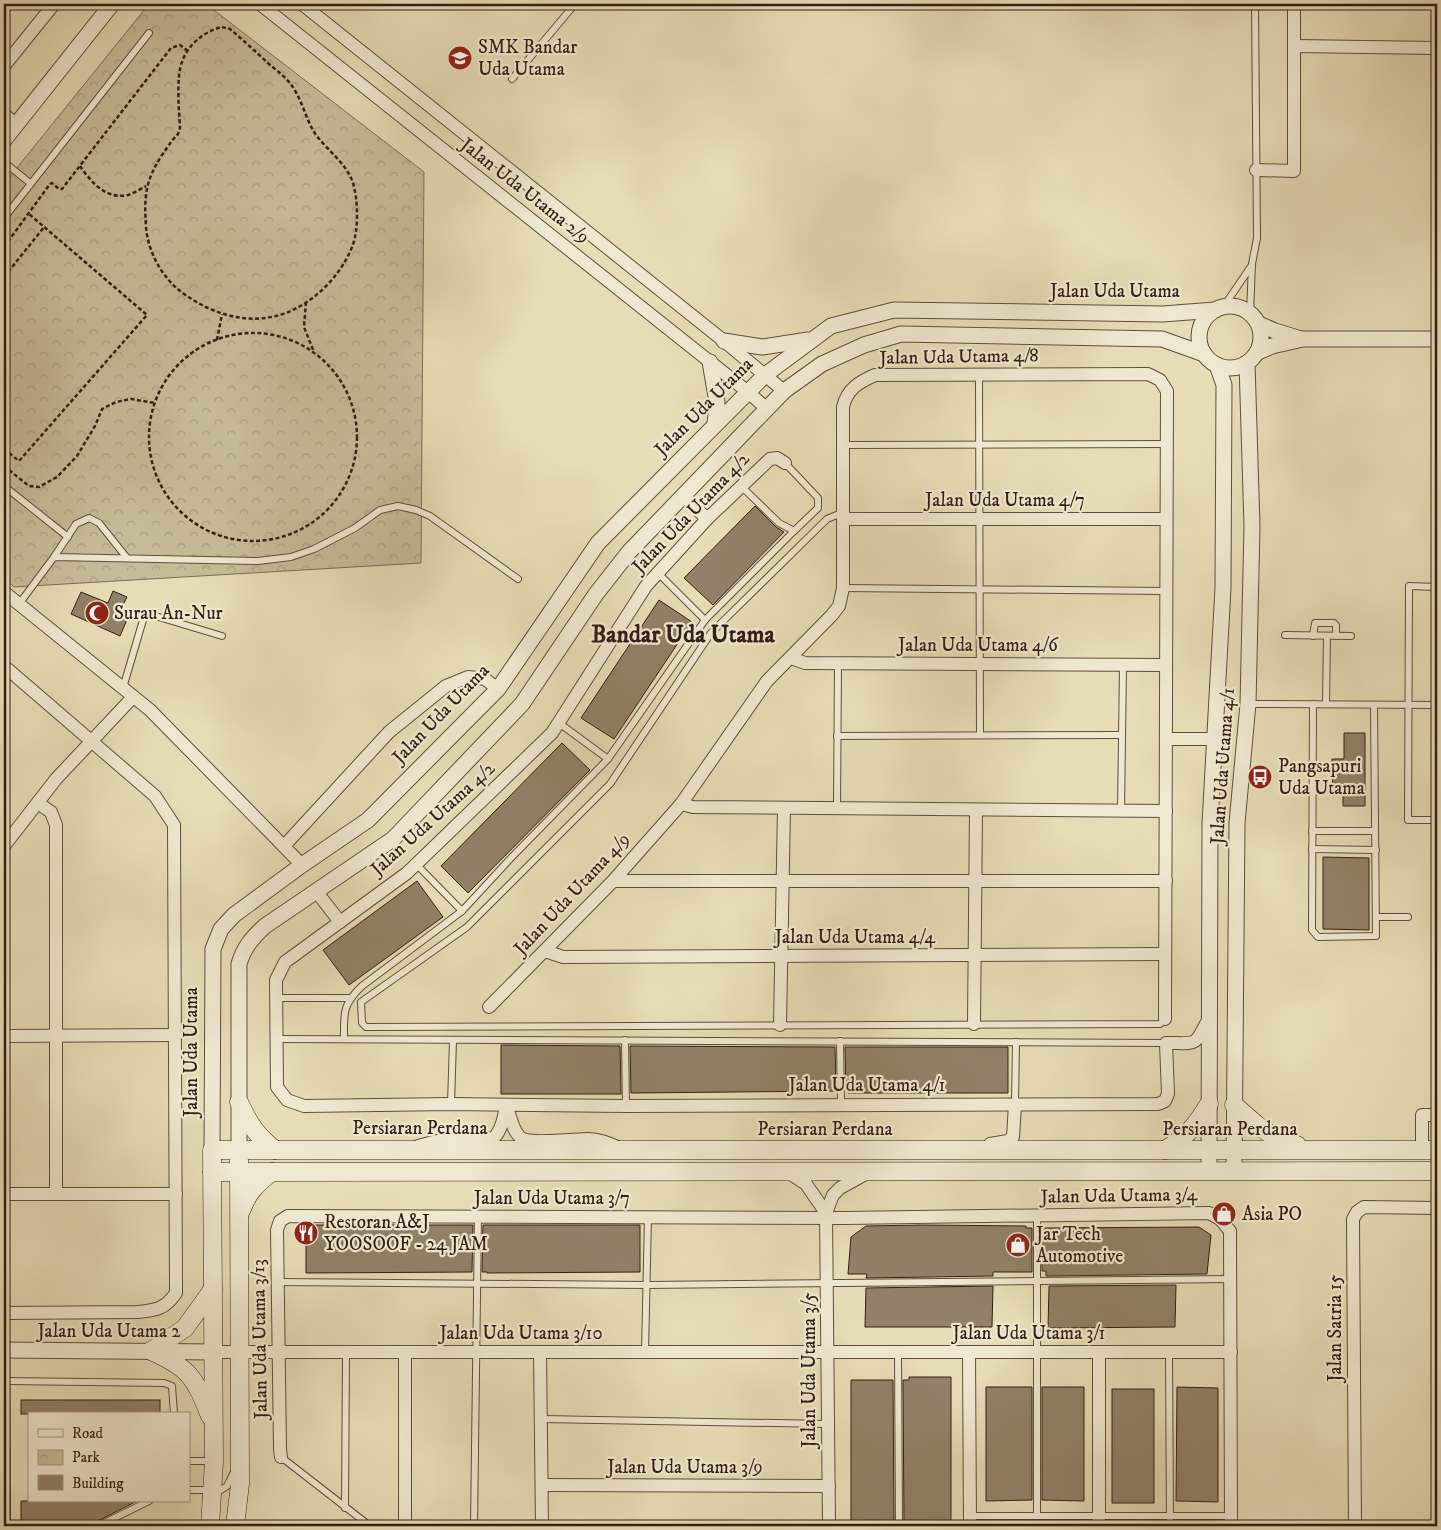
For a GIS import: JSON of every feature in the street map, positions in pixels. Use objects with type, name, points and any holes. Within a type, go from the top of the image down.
[{"type":"main road","points":[[239,1102],[250,1125],[258,1136],[274,1150]]},
{"type":"main road","points":[[1164,1150],[1183,1138],[1197,1124],[1209,1104]]},
{"type":"main road","points":[[1234,1105],[1257,1125],[1276,1138],[1314,1150]]},
{"type":"main road","name":"Persiaran Perdana","points":[[212,1150],[1429,1150]]},
{"type":"main road","name":"Jalan Uda Utama","points":[[210,1526],[214,1490],[212,1150]]},
{"type":"main road","points":[[235,1526],[240,1484],[239,1150]]},
{"type":"main road","points":[[212,1172],[1437,1171]]},
{"type":"main road","points":[[239,1216],[246,1196],[258,1182],[272,1172]]},
{"type":"main road","points":[[213,1289],[185,1328],[151,1351],[177,1364],[191,1376],[200,1390],[214,1426]]},
{"type":"street","points":[[4,66],[54,4]]},
{"type":"street","points":[[4,140],[112,4]]},
{"type":"street","name":"Jalan Uda Utama 2/9","points":[[260,4],[766,408]]},
{"type":"street","name":"Jalan Uda Utama 2/9","points":[[302,4],[784,391]]},
{"type":"street","points":[[1256,170],[1294,171],[1294,4]]},
{"type":"street","points":[[1294,46],[1437,48]]},
{"type":"street","points":[[4,114],[16,125]]},
{"type":"street","points":[[1303,339],[1275,331],[1242,308],[1220,308],[1207,316],[1201,324],[1199,334],[1200,345],[1209,361],[1227,368],[1238,367],[1272,346],[1303,339],[1437,340]]},
{"type":"street","name":"Jalan Uda Utama","points":[[212,1150],[213,949],[221,929],[234,915],[368,820],[498,689],[598,544],[765,374],[831,326],[894,310],[1163,314],[1220,308]]},
{"type":"street","points":[[1252,358],[1261,343],[1261,333],[1254,318]]},
{"type":"street","points":[[239,1150],[239,964],[242,952],[250,939],[265,926],[393,839],[522,704],[596,594],[629,552],[784,391],[822,364],[864,345],[901,334],[1162,339],[1204,354]]},
{"type":"street","points":[[724,341],[762,347],[813,338]]},
{"type":"street","name":"Jalan Uda Utama 4/1","points":[[1234,1171],[1237,823],[1248,704],[1252,526],[1252,358]]},
{"type":"street","points":[[710,362],[717,402],[715,424]]},
{"type":"street","name":"Jalan Uda Utama 4/1","points":[[1209,1171],[1210,824],[1222,588],[1224,385],[1217,365]]},
{"type":"street","name":"Jalan Uda Utama 4/8","points":[[791,658],[839,606],[842,588],[844,516],[843,407],[845,397],[854,386],[863,380],[875,375],[1148,374],[1160,380],[1167,391],[1167,444]]},
{"type":"street","points":[[1165,1019],[1167,444]]},
{"type":"street","name":"Jalan Uda Utama 4/2","points":[[451,1104],[304,1106],[287,1100],[277,1087],[276,980],[285,962],[407,873],[552,734],[646,586],[707,519],[770,459],[777,458],[785,463]]},
{"type":"street","points":[[683,495],[707,519]]},
{"type":"street","name":"Jalan Uda Utama 4/7","points":[[844,516],[979,519],[1166,519]]},
{"type":"street","points":[[4,592],[150,710],[302,865]]},
{"type":"street","name":"Jalan Uda Utama 4/6","points":[[791,658],[805,663],[1166,665]]},
{"type":"street","name":"Jalan Uda Utama 4/9","points":[[489,1007],[545,951],[681,804],[766,680],[791,658]]},
{"type":"street","points":[[4,666],[155,796],[174,824],[176,1194],[176,1293],[169,1303],[155,1310],[138,1312],[4,1313]]},
{"type":"street","points":[[284,846],[389,732],[446,686],[468,676],[485,679],[498,689]]},
{"type":"street","points":[[4,846],[56,780],[133,696]]},
{"type":"street","points":[[1166,739],[1215,739]]},
{"type":"street","points":[[38,803],[51,812],[56,824],[56,1194]]},
{"type":"street","points":[[681,804],[693,807],[1166,811]]},
{"type":"street","points":[[780,1025],[784,808]]},
{"type":"street","points":[[974,1024],[976,810]]},
{"type":"street","points":[[612,880],[1166,880]]},
{"type":"street","points":[[316,892],[340,922]]},
{"type":"street","name":"Jalan Uda Utama 4/4","points":[[545,951],[563,957],[1165,954]]},
{"type":"street","name":"Jalan Uda Utama 4/1","points":[[451,1104],[626,1106],[1162,1104],[1165,1102],[1168,1094],[1166,1043],[1194,1043],[1198,1040],[1209,1018]]},
{"type":"street","points":[[4,1036],[175,1035]]},
{"type":"street","points":[[402,1150],[437,1141],[494,1138],[502,1125],[506,1105]]},
{"type":"street","points":[[506,1105],[516,1132],[525,1140],[589,1139],[602,1141],[623,1150]]},
{"type":"street","points":[[958,1150],[1008,1141],[1013,1136],[1015,1105]]},
{"type":"street","points":[[1429,1150],[1422,1115],[1437,1115]]},
{"type":"street","points":[[786,1171],[806,1184],[826,1216]]},
{"type":"street","points":[[826,1216],[833,1195],[840,1188],[871,1171]]},
{"type":"street","points":[[4,1194],[176,1194]]},
{"type":"street","name":"Jalan Satria 15","points":[[1355,1526],[1353,1218],[1364,1207],[1437,1208]]},
{"type":"street","name":"Jalan Uda Utama 3/4","points":[[826,1216],[1037,1216],[1209,1213],[1220,1219],[1230,1231],[1231,1521]]},
{"type":"street","name":"Jalan Uda Utama 3/7","points":[[280,1221],[288,1216],[826,1216]]},
{"type":"street","name":"Jalan Uda Utama 3/5","points":[[826,1216],[829,1526]]},
{"type":"street","name":"Jalan Uda Utama 3/13","points":[[280,1221],[277,1230],[281,1457]]},
{"type":"street","name":"Jalan Uda Utama 2","points":[[5,1350],[214,1352]]},
{"type":"street","name":"Jalan Uda Utama 3/10","points":[[214,1352],[828,1352]]},
{"type":"street","points":[[405,1352],[405,1526]]},
{"type":"street","points":[[540,1352],[542,1526]]},
{"type":"street","name":"Jalan Uda Utama 3/1","points":[[828,1352],[1231,1352]]},
{"type":"street","points":[[970,1352],[970,1521]]},
{"type":"street","points":[[1099,1352],[1099,1521]]},
{"type":"street","name":"Jalan Uda Utama 3/9","points":[[542,1485],[829,1486]]},
{"type":"lane","points":[[512,79],[575,4]]},
{"type":"lane","points":[[1254,318],[1252,264],[1257,238],[1256,4]]},
{"type":"lane","points":[[4,218],[149,33]]},
{"type":"lane","points":[[4,162],[30,183]]},
{"type":"lane","points":[[1220,308],[1252,264]]},
{"type":"lane","points":[[979,375],[980,735]]},
{"type":"lane","points":[[843,445],[1167,444]]},
{"type":"lane","points":[[344,1039],[344,1014],[350,998],[362,986],[462,911],[608,759],[705,620],[818,508],[818,498],[785,463]]},
{"type":"lane","points":[[4,486],[68,537]]},
{"type":"lane","points":[[741,486],[778,522],[794,531]]},
{"type":"lane","points":[[54,557],[258,561],[291,557],[314,549],[347,532],[380,510],[398,506],[416,510],[430,516],[518,579]]},
{"type":"lane","points":[[844,516],[827,519],[711,633],[610,784],[467,927],[361,1002],[362,1023],[366,1027],[1160,1024],[1165,1019]]},
{"type":"lane","points":[[19,604],[76,524],[89,518],[99,523],[128,558]]},
{"type":"lane","points":[[658,573],[705,620]]},
{"type":"lane","points":[[1437,586],[1409,586],[1408,734],[1408,820],[1437,820]]},
{"type":"lane","points":[[842,588],[1166,591]]},
{"type":"lane","points":[[123,688],[143,620],[147,616],[152,614],[222,636]]},
{"type":"lane","points":[[1314,636],[1315,623],[1336,624],[1336,636]]},
{"type":"lane","points":[[1285,635],[1351,636]]},
{"type":"lane","points":[[1326,704],[1327,636]]},
{"type":"lane","points":[[836,808],[838,663]]},
{"type":"lane","points":[[1121,811],[1123,665]]},
{"type":"lane","points":[[1248,704],[1437,705]]},
{"type":"lane","points":[[1313,704],[1312,930],[1318,936],[1376,936],[1374,705]]},
{"type":"lane","points":[[559,723],[608,759]]},
{"type":"lane","points":[[837,736],[1122,735]]},
{"type":"lane","points":[[1312,831],[1375,831]]},
{"type":"lane","points":[[1312,849],[1376,850]]},
{"type":"lane","points":[[416,864],[462,911]]},
{"type":"lane","points":[[1376,917],[1408,917]]},
{"type":"lane","points":[[276,998],[350,998]]},
{"type":"lane","points":[[277,1039],[1166,1043]]},
{"type":"lane","points":[[451,1104],[453,1040]]},
{"type":"lane","points":[[625,1040],[626,1106]]},
{"type":"lane","points":[[840,1041],[841,1105]]},
{"type":"lane","points":[[1015,1105],[1016,1042]]},
{"type":"lane","points":[[1037,1216],[1037,1516]]},
{"type":"lane","points":[[474,1526],[478,1217]]},
{"type":"lane","points":[[645,1352],[648,1217]]},
{"type":"lane","points":[[278,1282],[477,1282],[647,1285],[1231,1279]]},
{"type":"lane","points":[[5,1350],[6,1526]]},
{"type":"lane","points":[[345,1508],[346,1352]]},
{"type":"lane","points":[[898,1352],[899,1526]]},
{"type":"lane","points":[[1168,1352],[1170,1526]]},
{"type":"lane","points":[[6,1381],[164,1383],[172,1386],[174,1412]]},
{"type":"lane","points":[[540,1418],[828,1424]]},
{"type":"lane","points":[[281,1457],[370,1526]]},
{"type":"lane","points":[[190,1461],[214,1461]]},
{"type":"lane","points":[[190,1490],[224,1488],[240,1462]]},
{"type":"lane","points":[[98,1526],[147,1502]]},
{"type":"lane","points":[[970,1521],[1037,1516],[1099,1521],[1170,1516],[1231,1521]]},
{"type":"path","points":[[222,27],[230,29],[290,82],[315,134],[340,161],[353,182],[356,200],[356,224],[353,246],[337,274],[325,287],[297,308],[276,316],[248,319],[222,314],[201,306],[174,287],[161,270],[152,253],[146,230],[144,204],[146,186],[152,170],[178,134],[180,128],[179,84],[182,62],[188,51],[198,39],[212,30],[222,27]]},
{"type":"path","points":[[4,247],[50,184],[52,183],[59,189],[62,189],[171,48],[180,45],[188,51]]},
{"type":"path","points":[[80,165],[89,179],[102,191],[111,195],[129,195],[146,186]]},
{"type":"path","points":[[4,449],[19,461],[147,315],[29,214]]},
{"type":"path","points":[[4,277],[45,226]]},
{"type":"path","points":[[306,301],[304,327],[315,353]]},
{"type":"path","points":[[216,341],[222,314]]},
{"type":"path","points":[[256,334],[300,345],[315,353],[326,361],[349,396],[358,427],[358,443],[350,475],[342,494],[332,507],[315,522],[293,534],[258,541],[222,537],[182,514],[166,495],[151,454],[149,435],[155,403],[166,377],[184,358],[228,336],[256,334]]},
{"type":"path","points":[[4,466],[29,486],[39,488],[57,477],[77,456],[95,426],[102,409],[116,402],[131,399],[155,403]]},
{"type":"green space","points":[[149,4],[206,4],[424,172],[421,563],[14,587],[4,578],[4,184]]},
{"type":"building","points":[[755,506],[776,527],[784,532],[713,605],[684,578]]},
{"type":"building","name":"Surau An-Nur","points":[[113,591],[127,597],[120,611],[129,615],[120,636],[71,614],[81,592],[108,603]]},
{"type":"building","points":[[659,600],[692,622],[614,739],[581,718]]},
{"type":"building","points":[[1344,733],[1365,733],[1365,806],[1343,806],[1343,793],[1333,793],[1332,759],[1344,759]]},
{"type":"building","points":[[562,743],[590,770],[468,893],[441,866]]},
{"type":"building","points":[[1323,857],[1369,858],[1369,930],[1323,929]]},
{"type":"building","points":[[417,881],[443,917],[349,985],[323,950]]},
{"type":"building","points":[[501,1045],[620,1046],[621,1094],[501,1094]]},
{"type":"building","points":[[630,1046],[835,1047],[836,1091],[631,1093]]},
{"type":"building","points":[[845,1047],[1008,1047],[1008,1093],[848,1093],[846,1091]]},
{"type":"building","points":[[306,1225],[473,1225],[472,1272],[306,1273]]},
{"type":"building","points":[[483,1225],[640,1225],[640,1272],[482,1272]]},
{"type":"building","points":[[866,1226],[1026,1226],[1026,1228],[1032,1228],[1032,1272],[993,1272],[993,1276],[866,1278],[867,1274],[848,1274],[851,1237]]},
{"type":"building","points":[[1199,1227],[1211,1235],[1207,1274],[1046,1276],[1046,1271],[1042,1271],[1042,1228]]},
{"type":"building","points":[[1176,1285],[1175,1327],[1048,1328],[1049,1286]]},
{"type":"building","points":[[993,1286],[992,1327],[865,1327],[866,1288]]},
{"type":"building","points":[[909,1377],[951,1377],[951,1526],[909,1526],[909,1524],[904,1524],[903,1380],[909,1380]]},
{"type":"building","points":[[851,1380],[893,1380],[894,1524],[851,1524]]},
{"type":"building","points":[[986,1387],[1032,1387],[1032,1500],[986,1501]]},
{"type":"building","points":[[1042,1387],[1084,1387],[1084,1501],[1042,1500]]},
{"type":"building","points":[[1177,1387],[1218,1388],[1218,1502],[1176,1501]]},
{"type":"building","points":[[1112,1389],[1154,1389],[1154,1503],[1112,1503]]},
{"type":"building","points":[[21,1400],[160,1400],[160,1412],[28,1412],[28,1414],[21,1414]]},
{"type":"building","points":[[21,1501],[135,1502],[88,1526],[21,1526]]},
{"type":"place","name":"SMK Bandar Uda Utama","points":[[460,58]]},
{"type":"place","name":"Surau An-Nur","points":[[97,613]]},
{"type":"place","name":"Pangsapuri Uda Utama","points":[[1260,777]]},
{"type":"place","name":"Asia PO","points":[[1224,1214]]},
{"type":"place","name":"Restoran A&J YOOSOOF - 24 JAM","points":[[306,1233]]},
{"type":"place","name":"Jar Tech Automotive","points":[[1018,1245]]},
{"type":"district","name":"Bandar Uda Utama","points":[[683,635]]}]
